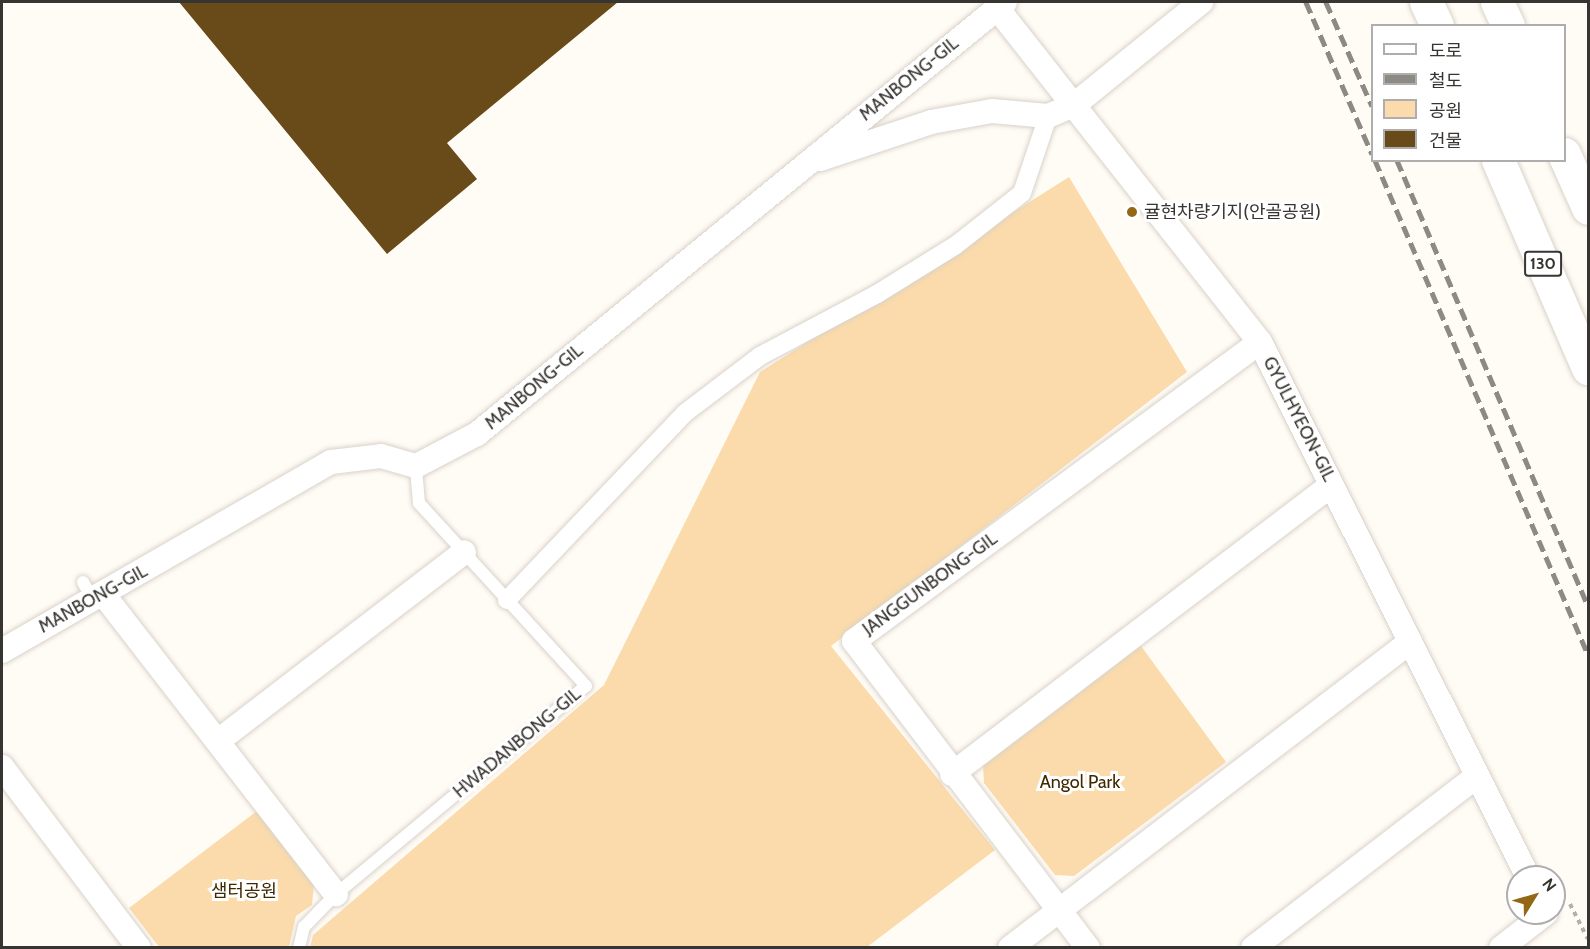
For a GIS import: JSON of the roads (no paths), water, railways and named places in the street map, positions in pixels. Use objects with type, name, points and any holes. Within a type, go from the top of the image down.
[{"type":"highway","points":[[1426,2],[1436,24]]},
{"type":"highway","points":[[1497,2],[1507,24]]},
{"type":"highway","points":[[1566,158],[1588,208]]},
{"type":"highway","name":"130","points":[[1499,162],[1588,368]]},
{"type":"street","points":[[801,166],[931,122],[992,111],[1048,116],[1074,105],[1201,2]]},
{"type":"street","name":"GYULHYEON-GIL","points":[[1001,5],[1074,105],[1260,342],[1522,865]]},
{"type":"street","name":"MANBONG-GIL","points":[[2,651],[93,592],[331,462],[381,456],[416,466],[477,434],[801,166],[1001,5]]},
{"type":"street","points":[[507,600],[685,413],[760,356],[877,294],[956,245],[1022,193],[1048,116]]},
{"type":"street","name":"JANGGUNBONG-GIL","points":[[1089,948],[952,774],[854,641],[1260,342]]},
{"type":"street","points":[[952,774],[1331,484]]},
{"type":"street","points":[[218,741],[464,552]]},
{"type":"street","points":[[93,592],[218,741],[336,894]]},
{"type":"street","points":[[1010,948],[1410,642]]},
{"type":"street","points":[[2,767],[139,948]]},
{"type":"street","points":[[1253,948],[1477,776]]},
{"type":"street","points":[[1501,948],[1531,925]]},
{"type":"lane","name":"HWADANBONG-GIL","points":[[299,948],[304,927],[336,894],[585,686],[419,503],[416,466]]},
{"type":"railway","points":[[1306,2],[1371,152]]},
{"type":"railway","points":[[1326,2],[1371,104]]},
{"type":"railway","points":[[1376,162],[1588,654]]},
{"type":"railway","points":[[1398,162],[1588,605]]},
{"type":"place","name":"귤현차량기지(안골공원)","points":[[1132,212]]},
{"type":"park label","name":"Angol Park","points":[[1080,782]]},
{"type":"park label","name":"샘터공원","points":[[244,891]]}]
